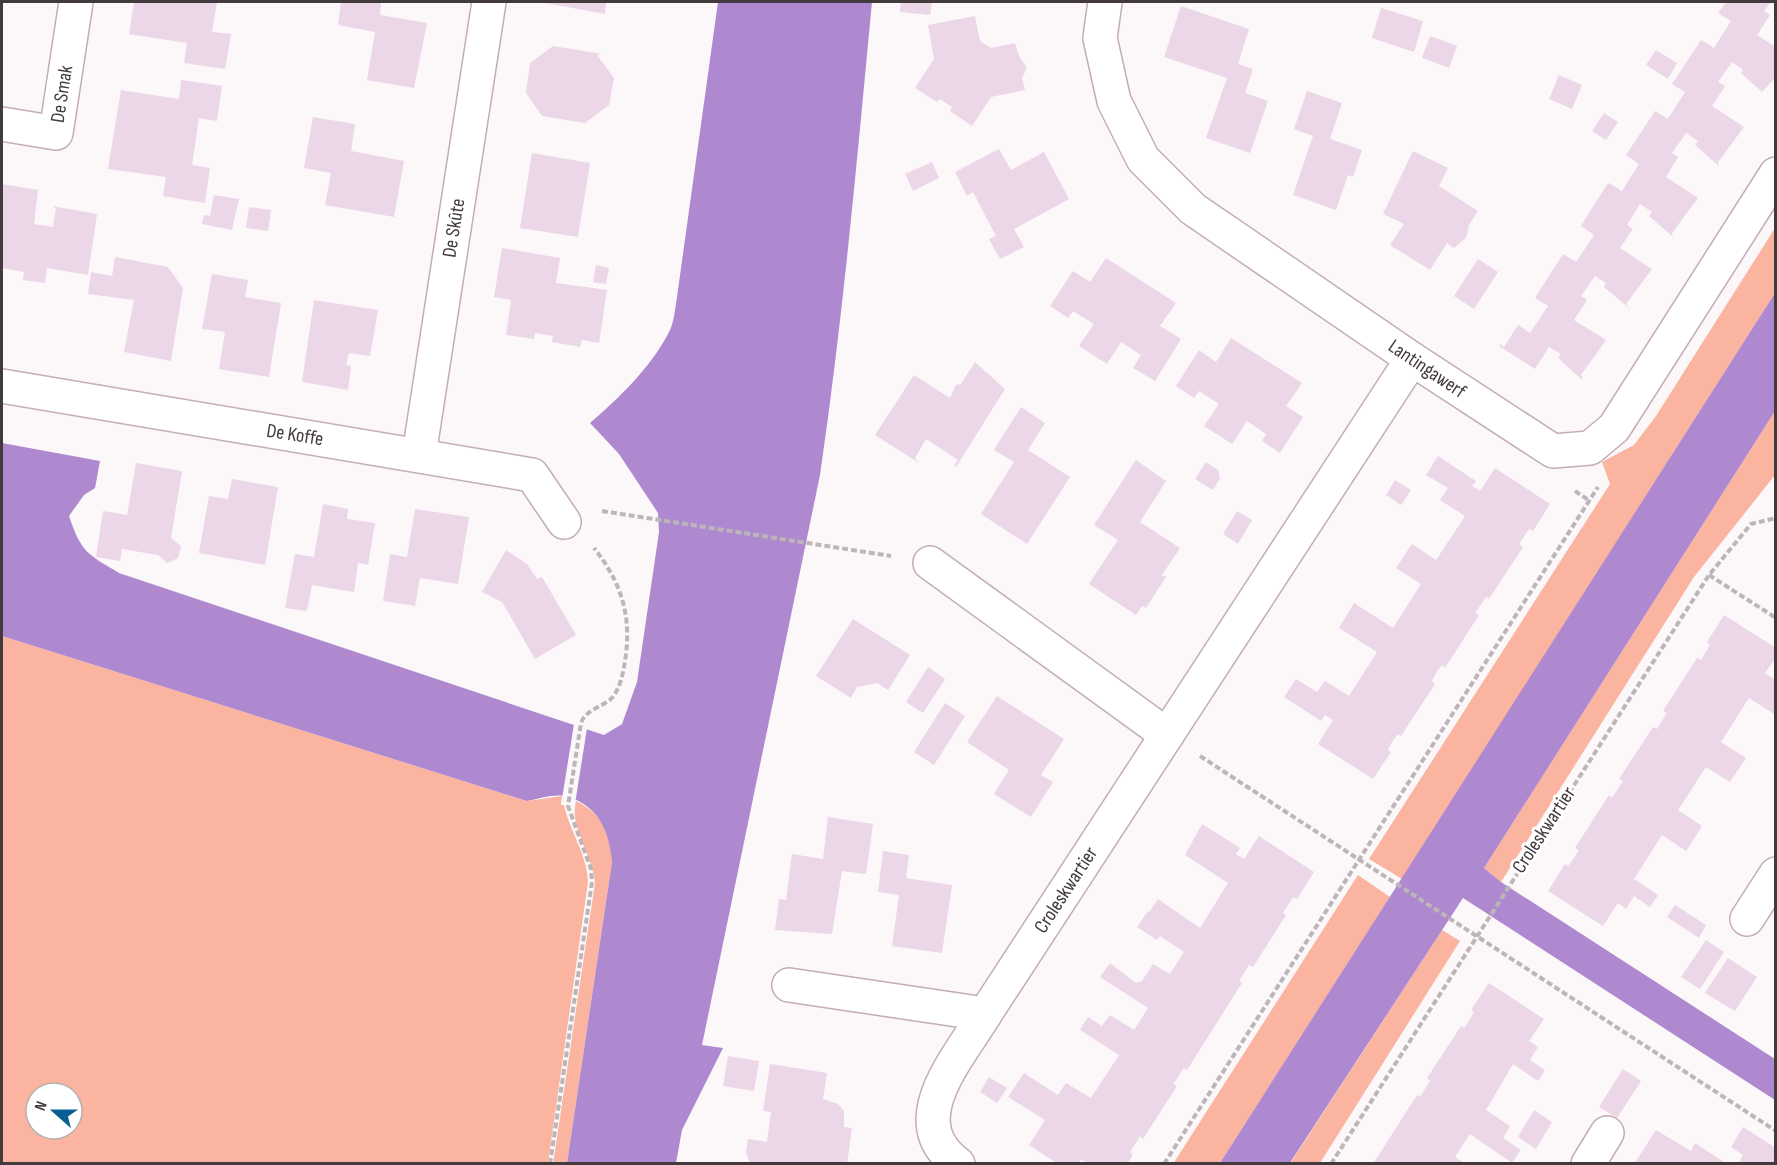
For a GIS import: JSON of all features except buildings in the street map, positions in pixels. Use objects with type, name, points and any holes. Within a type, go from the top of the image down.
[{"type":"street","name":"De Smak","points":[[2,124],[56,133],[76,2]]},
{"type":"street","name":"De Skûte","points":[[419,455],[489,2]]},
{"type":"street","name":"Lantingawerf","points":[[1105,2],[1100,39],[1114,101],[1143,159],[1192,209],[1412,359],[1553,451],[1590,448]]},
{"type":"street","points":[[1590,448],[1614,428],[1776,174]]},
{"type":"street","name":"Croleskwartier","points":[[958,1164],[937,1143],[931,1127],[933,1105],[940,1089],[985,1014],[1412,359]]},
{"type":"street","name":"De Koffe","points":[[2,386],[532,475],[564,522]]},
{"type":"street","points":[[930,563],[1167,735]]},
{"type":"street","points":[[1747,919],[1776,874]]},
{"type":"street","points":[[789,985],[985,1014]]},
{"type":"street","points":[[1588,1164],[1607,1133]]},
{"type":"path","points":[[1164,1164],[1602,480],[1590,448]]},
{"type":"path","points":[[639,515],[930,563]]},
{"type":"path","name":"Croleskwartier","points":[[1331,1164],[1475,936],[1709,575],[1751,524],[1776,518]]},
{"type":"path","points":[[550,1164],[592,882],[591,869],[568,806],[581,723],[584,715],[614,696],[623,674],[628,619],[621,590],[609,566],[588,540],[564,522]]},
{"type":"path","points":[[1709,575],[1776,618]]},
{"type":"path","points":[[1167,735],[1359,862],[1776,1131]]},
{"type":"shaded area","points":[[718,2],[872,2],[836,357],[820,475],[702,1045],[723,1048],[682,1130],[676,1163],[567,1163],[612,862],[608,839],[600,820],[585,805],[564,796],[550,796],[527,801],[2,636],[2,443],[100,461],[95,488],[84,495],[69,516],[77,537],[86,551],[119,573],[604,735],[622,724],[637,682],[659,532],[658,513],[619,454],[590,423],[643,371],[661,347],[672,326]]},
{"type":"shaded area","points":[[1775,228],[1775,293],[1402,879],[1369,859],[1610,484],[1602,462],[1634,445],[1656,416]]},
{"type":"shaded area","points":[[1775,293],[1775,411],[1484,868],[1501,882],[1775,1059],[1775,1100],[1463,898],[1290,1163],[1220,1163]]},
{"type":"shaded area","points":[[1775,411],[1775,475],[1694,577],[1501,882],[1484,868]]},
{"type":"shaded area","points":[[2,636],[527,801],[562,796],[561,805],[564,805],[582,852],[588,882],[548,1163],[2,1163]]},
{"type":"shaded area","points":[[576,801],[593,812],[603,826],[609,842],[612,862],[567,1163],[553,1164],[595,883],[578,831]]},
{"type":"shaded area","points":[[1358,875],[1390,897],[1220,1163],[1173,1164]]},
{"type":"shaded area","points":[[1442,930],[1460,941],[1320,1163],[1290,1164]]},
{"type":"pier","points":[[574,724],[587,728],[575,804],[562,799]]}]
